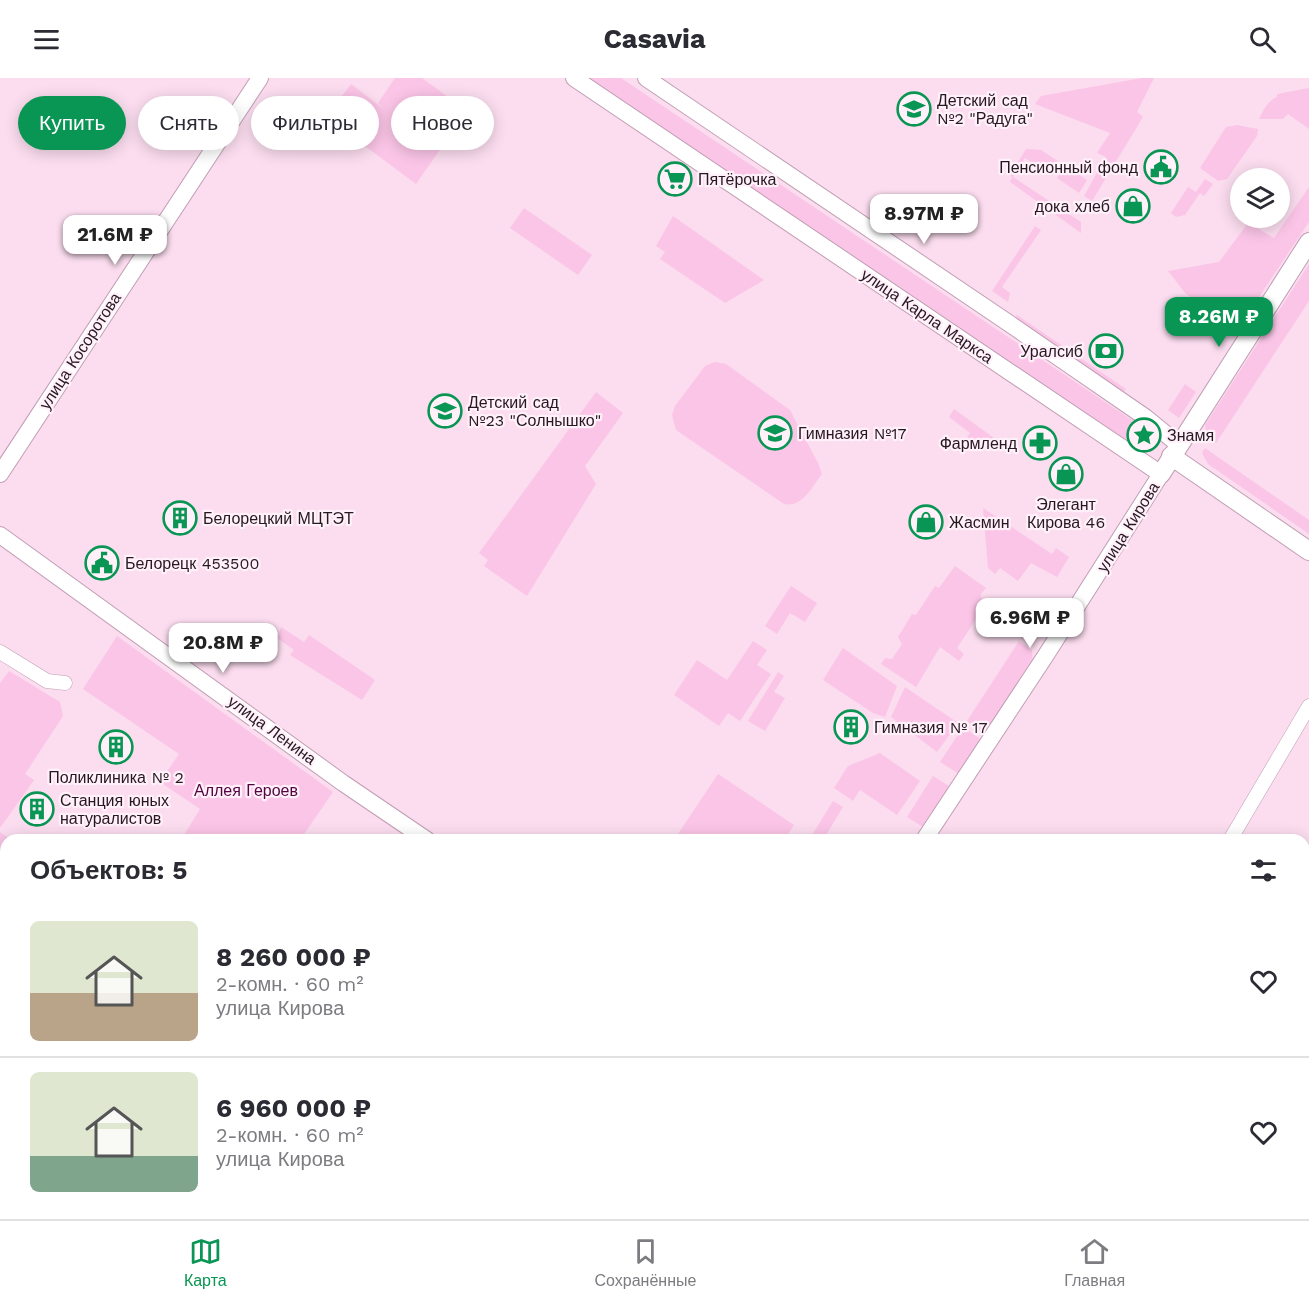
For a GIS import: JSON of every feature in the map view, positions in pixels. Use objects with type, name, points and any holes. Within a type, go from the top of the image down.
[{"type":"main road","name":"улица Кирова","points":[[1161,474],[1309,242]]},
{"type":"main road","points":[[1175,450],[1309,551]]},
{"type":"street","name":"улица Косоротова","points":[[0,474],[260,78]]},
{"type":"street","name":"улица Карла Маркса","points":[[574,78],[1161,474]]},
{"type":"street","points":[[646,78],[1145,417],[1175,450]]},
{"type":"street","name":"улица Кирова","points":[[928,834],[1052,646],[1161,474]]},
{"type":"street","name":"улица Ленина","points":[[0,536],[343,783],[418,834]]},
{"type":"street","points":[[0,652],[47,681],[65,683]]},
{"type":"street","points":[[1234,834],[1309,706]]},
{"type":"green space","points":[[395,78],[422,78],[447,96],[391,96],[391,150],[440,150],[416,184],[370,150],[379,150],[379,105],[385,110],[379,102]]},
{"type":"green space","points":[[589,78],[621,78],[1135,422],[1125,440]]},
{"type":"green space","points":[[1142,78],[1154,78],[1137,112],[1143,117],[1092,201],[1084,196],[1106,157],[1097,153],[1110,133],[1035,104],[1041,96]]},
{"type":"green space","points":[[351,84],[367,96],[342,96]]},
{"type":"green space","points":[[1309,88],[1309,129],[1288,114],[1283,119],[1259,119],[1266,106],[1277,97],[1277,94]]},
{"type":"green space","points":[[1237,125],[1258,129],[1257,136],[1235,168],[1230,168],[1227,179],[1218,181],[1200,168],[1226,127]]},
{"type":"green space","points":[[1026,149],[1041,150],[1058,161],[1050,174],[1025,158],[1013,177],[1081,222],[1081,233],[1010,182],[1012,177],[1010,175]]},
{"type":"green space","points":[[1065,165],[1087,180],[1079,193],[1057,178]]},
{"type":"green space","points":[[1205,179],[1213,184],[1204,196],[1200,193],[1185,215],[1176,217],[1171,213],[1188,187],[1196,192]]},
{"type":"green space","points":[[1309,187],[1309,222],[1237,330],[1185,293],[1168,271],[1219,262],[1244,228],[1257,228],[1274,238],[1281,228],[1290,228],[1290,215]]},
{"type":"green space","points":[[524,208],[592,255],[578,275],[510,228]]},
{"type":"green space","points":[[673,216],[764,280],[725,303],[660,259],[665,252],[656,246]]},
{"type":"green space","points":[[1035,226],[1041,230],[1002,287],[1010,293],[1008,302],[992,291]]},
{"type":"green space","points":[[1309,264],[1309,301],[1216,443],[1207,437],[1205,425]]},
{"type":"green space","points":[[1017,315],[1126,389],[1123,393],[1014,319]]},
{"type":"green space","points":[[715,362],[726,364],[790,410],[822,474],[806,495],[796,503],[784,504],[676,430],[672,415],[675,406],[705,366]]},
{"type":"green space","points":[[1185,384],[1196,392],[1179,418],[1168,410]]},
{"type":"green space","points":[[596,392],[623,413],[585,466],[596,484],[527,596],[484,566],[488,560],[479,553]]},
{"type":"green space","points":[[954,409],[994,438],[986,450],[967,437],[970,433],[949,417]]},
{"type":"green space","points":[[1205,448],[1309,520],[1309,534],[1208,464],[1202,453]]},
{"type":"green space","points":[[983,508],[1052,554],[1056,548],[1069,557],[1057,577],[1031,563],[1018,581],[1000,568],[995,574],[988,568]]},
{"type":"green space","points":[[955,566],[986,588],[981,594],[982,610],[957,648],[964,654],[959,661],[940,647],[916,687],[881,664],[885,658],[892,659],[902,644],[898,637],[912,614],[916,615],[935,586],[939,588]]},
{"type":"green space","points":[[791,586],[817,603],[805,622],[790,613],[777,634],[765,626]]},
{"type":"green space","points":[[281,627],[304,642],[309,635],[375,680],[362,700],[290,655],[294,650],[277,638]]},
{"type":"green space","name":"Аллея Героев","points":[[117,636],[333,792],[304,834],[185,834],[200,809],[160,782],[179,754],[83,689]]},
{"type":"green space","points":[[753,641],[767,650],[757,665],[771,674],[740,721],[728,713],[719,726],[674,695],[697,660],[727,680]]},
{"type":"green space","points":[[1019,641],[1032,650],[1033,661],[986,735],[967,721]]},
{"type":"green space","points":[[843,648],[897,686],[885,717],[873,713],[823,680]]},
{"type":"green space","points":[[9,671],[60,702],[63,716],[25,774],[34,780],[0,828],[0,683]]},
{"type":"green space","points":[[778,672],[784,676],[774,692],[785,698],[765,731],[748,721]]},
{"type":"green space","points":[[905,687],[958,723],[937,752],[891,717]]},
{"type":"green space","points":[[963,727],[982,740],[959,774],[940,762]]},
{"type":"green space","points":[[880,753],[920,781],[897,815],[860,790],[853,801],[834,788],[848,766]]},
{"type":"green space","points":[[718,774],[794,825],[788,834],[678,834]]},
{"type":"green space","points":[[933,776],[949,786],[923,827],[907,817]]},
{"type":"green space","points":[[833,801],[843,807],[827,834],[813,834]]},
{"type":"place","name":"Детский сад №2 \"Радуга\"","points":[[914,109]]},
{"type":"place","name":"Пенсионный фонд","points":[[1161,167]]},
{"type":"place","name":"Пятёрочка","points":[[675,179]]},
{"type":"place","name":"дока хлеб","points":[[1133,206]]},
{"type":"place","name":"Уралсиб","points":[[1106,351]]},
{"type":"place","name":"Детский сад №23 \"Солнышко\"","points":[[445,411]]},
{"type":"place","name":"Гимназия №17","points":[[775,433]]},
{"type":"place","name":"Знамя","points":[[1144,435]]},
{"type":"place","name":"Фармленд","points":[[1040,443]]},
{"type":"place","name":"Элегант Кирова 46","points":[[1066,474]]},
{"type":"place","name":"Белорецкий МЦТЭТ","points":[[180,518]]},
{"type":"place","name":"Жасмин","points":[[926,522]]},
{"type":"place","name":"Белорецк 453500","points":[[102,563]]},
{"type":"place","name":"Гимназия № 17","points":[[851,727]]},
{"type":"place","name":"Поликлиника № 2","points":[[116,747]]},
{"type":"place","name":"Станция юных натуралистов","points":[[37,809]]}]
